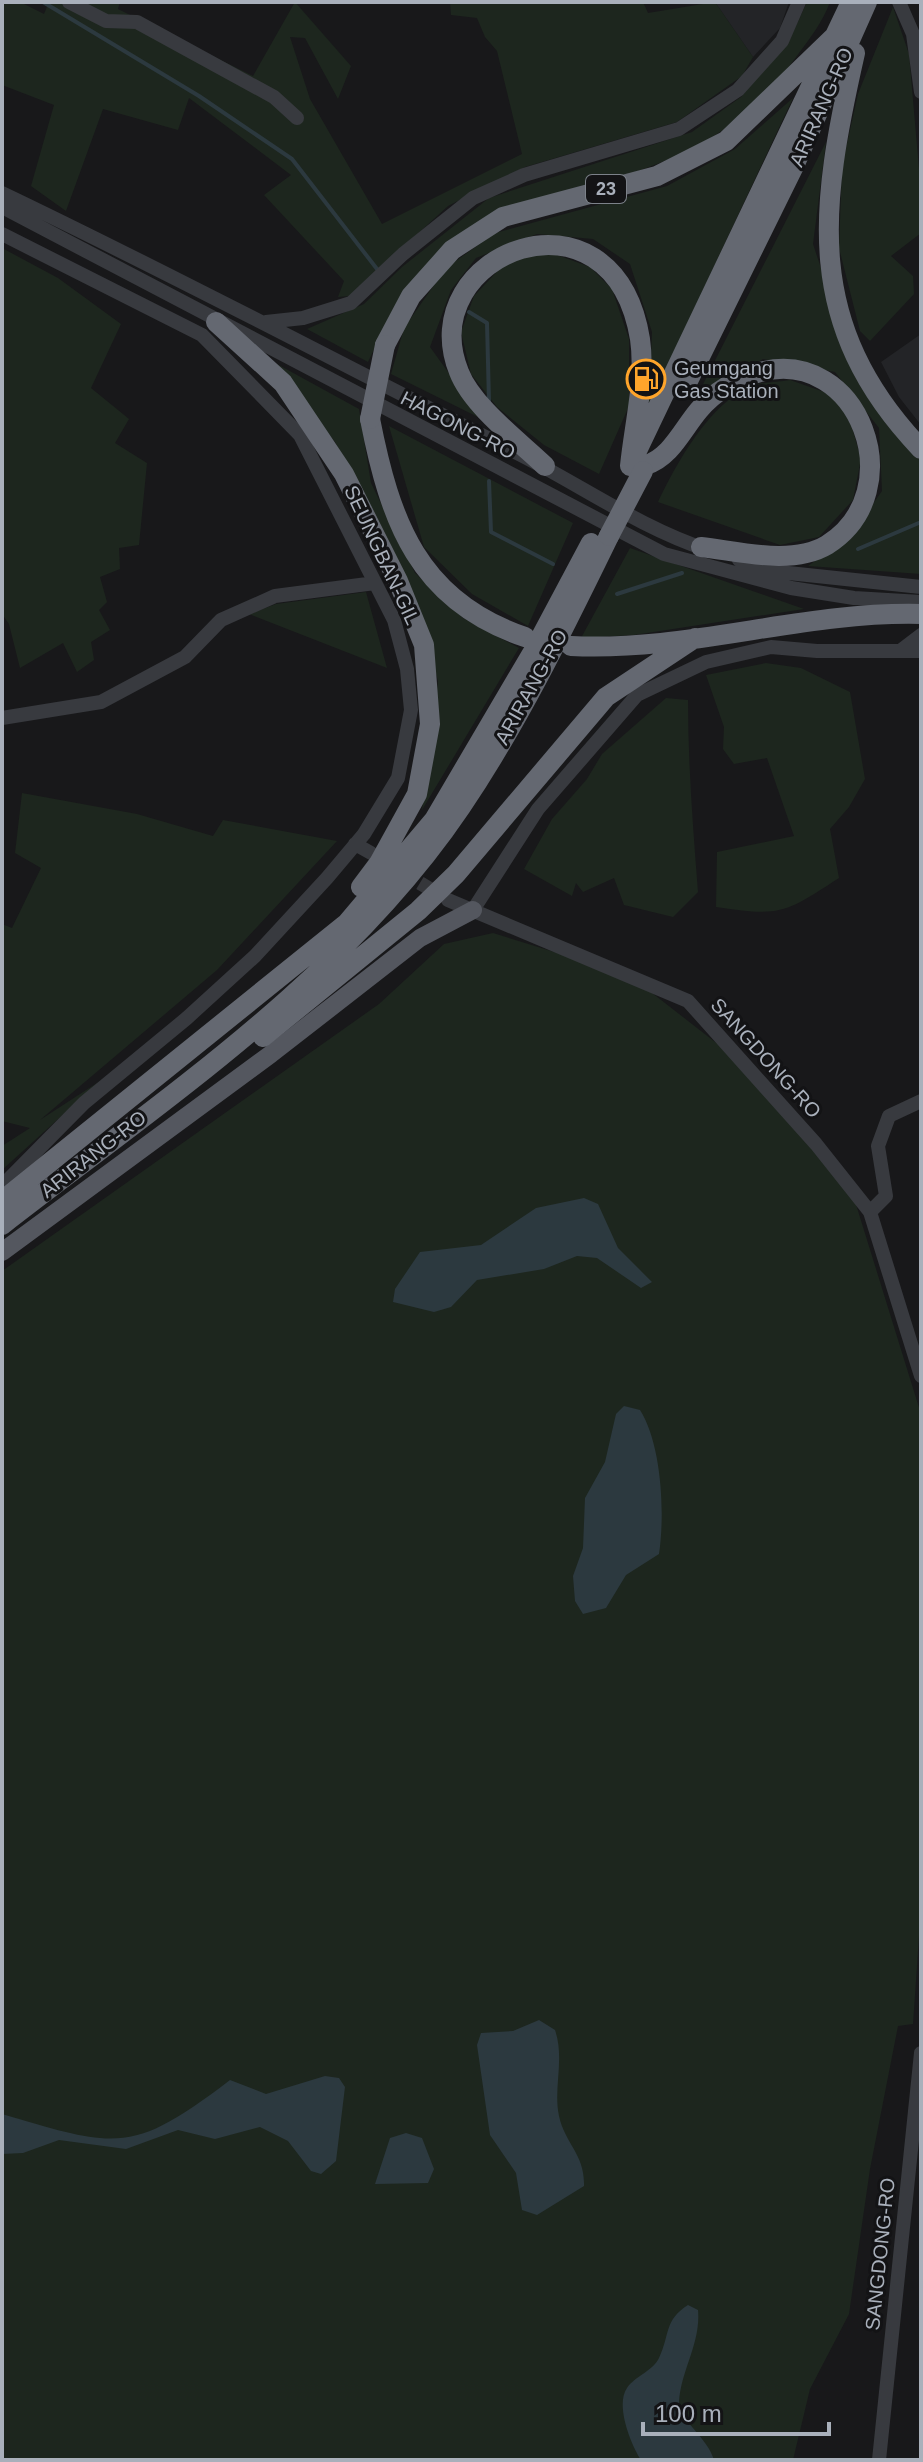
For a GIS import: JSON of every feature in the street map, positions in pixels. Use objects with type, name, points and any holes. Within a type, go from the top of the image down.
[{"type":"highway","name":"ARIRANG-RO","points":[[636,470],[837,34],[861,3]]},
{"type":"highway","name":"ARIRANG-RO","points":[[2,1225],[213,1061],[337,954],[401,884],[460,808],[551,654],[604,533],[794,166],[861,3]]},
{"type":"highway","points":[[861,3],[837,131],[826,221],[830,269],[838,311],[854,352],[900,427],[921,449]]},
{"type":"highway","name":"23","points":[[525,637],[493,626],[450,598],[417,560],[381,479],[370,419],[385,345],[411,296],[452,250],[503,217],[657,176],[726,141],[837,34]]},
{"type":"highway","points":[[545,466],[485,409],[459,374],[451,338],[461,298],[479,273],[509,251],[545,243],[583,251],[616,275],[633,312],[642,365],[636,470],[661,461],[711,399],[732,383],[762,372],[787,370],[813,376],[835,388],[852,406],[868,438],[872,474],[863,504],[827,545],[800,553],[771,555],[701,547]]},
{"type":"highway","points":[[216,322],[283,383],[344,474],[398,581],[424,645],[430,724],[417,794],[379,863],[322,945]]},
{"type":"highway","name":"ARIRANG-RO","points":[[2,1201],[347,923],[434,820],[604,533]]},
{"type":"highway","points":[[571,646],[649,645],[762,626],[917,608]]},
{"type":"highway","points":[[213,1061],[234,1054],[265,1035],[418,911],[507,816],[606,697],[695,638]]},
{"type":"main road","points":[[2,1252],[271,1054],[420,938],[473,910]]},
{"type":"street","points":[[69,2],[106,21],[137,22],[274,97],[297,118]]},
{"type":"street","points":[[265,322],[303,318],[351,303],[403,254],[473,198],[524,175],[679,129],[738,90],[782,41],[799,2]]},
{"type":"street","points":[[899,2],[913,34],[921,92]]},
{"type":"street","name":"HAGONG-RO","points":[[2,193],[265,322],[545,466],[613,508],[701,547],[779,572],[921,587]]},
{"type":"street","name":"HAGONG-RO","points":[[2,207],[216,322],[664,554],[791,588],[917,608]]},
{"type":"street","name":"SEUNGBAN-GIL","points":[[2,234],[202,335],[300,435],[394,620],[407,669],[411,710],[398,778],[355,844],[255,956],[187,1018],[84,1103],[2,1186]]},
{"type":"street","points":[[2,718],[101,702],[185,657],[221,620],[275,596],[375,583]]},
{"type":"street","points":[[899,651],[921,635]]},
{"type":"street","points":[[473,910],[538,809],[637,695],[706,662],[771,647],[817,651],[921,651]]},
{"type":"street","points":[[355,844],[371,853]]},
{"type":"street","name":"SANGDONG-RO","points":[[448,900],[688,1001],[816,1144],[870,1212],[921,1376]]},
{"type":"street","points":[[870,1212],[886,1196],[878,1146],[889,1116],[921,1101]]},
{"type":"street","name":"SANGDONG-RO","points":[[879,2460],[921,2053]]},
{"type":"shaded area","points":[[2,2],[20,2],[44,14],[49,2],[120,2],[118,9],[253,76],[295,2],[351,66],[338,99],[305,38],[290,37],[310,99],[382,224],[522,154],[497,51],[485,37],[477,18],[451,15],[450,2],[643,2],[648,13],[715,2],[753,57],[742,76],[677,122],[525,167],[448,206],[350,296],[338,297],[344,281],[264,195],[291,175],[189,98],[178,130],[103,109],[66,211],[31,186],[54,105],[2,85]]},
{"type":"shaded area","points":[[715,2],[789,2],[780,28],[753,57]]},
{"type":"shaded area","points":[[807,2],[830,2],[812,35],[775,83],[726,128],[671,158],[608,181],[505,211],[463,234],[428,264],[414,281],[390,318],[368,362],[307,329],[364,304],[402,267],[489,198],[692,132],[741,97],[789,41]]},
{"type":"shaded area","points":[[893,7],[909,54],[921,192],[921,233],[891,256],[913,276],[914,294],[870,341],[860,331],[839,248],[842,166],[858,94]]},
{"type":"shaded area","points":[[793,98],[649,405],[652,332],[630,264],[593,239],[537,234],[476,258],[451,290],[430,347],[482,419],[391,374],[404,328],[446,268],[495,233],[667,186],[735,149]]},
{"type":"shaded area","points":[[826,142],[813,244],[860,386],[921,461],[921,574],[808,566],[851,535],[882,491],[879,428],[835,372],[763,359],[696,398]]},
{"type":"shaded area","points":[[2,248],[58,278],[121,324],[91,388],[129,419],[115,443],[147,463],[139,545],[119,548],[120,569],[100,577],[107,602],[99,610],[110,630],[91,642],[94,660],[77,672],[63,643],[20,668],[9,624],[2,614]]},
{"type":"shaded area","points":[[549,252],[590,267],[612,289],[629,339],[629,406],[599,474],[544,445],[497,407],[471,374],[461,332],[474,296],[506,262]]},
{"type":"shaded area","points":[[921,334],[921,425],[899,397],[881,362]]},
{"type":"shaded area","points":[[266,358],[359,409],[371,483],[415,573],[463,618],[519,648],[422,810],[438,681],[415,600],[335,442]]},
{"type":"shaded area","points":[[790,380],[827,393],[848,413],[861,459],[853,500],[819,537],[780,545],[658,502],[696,436],[722,406],[752,386]]},
{"type":"shaded area","points":[[389,426],[573,523],[528,626],[472,594],[424,547]]},
{"type":"shaded area","points":[[630,548],[804,609],[634,635],[581,638]]},
{"type":"shaded area","points":[[366,592],[387,668],[249,614],[276,604]]},
{"type":"shaded area","points":[[766,663],[801,668],[850,692],[865,779],[849,807],[830,829],[839,878],[793,905],[755,912],[716,907],[717,852],[794,836],[767,758],[734,764],[723,749],[724,727],[706,675]]},
{"type":"shaded area","points":[[666,698],[688,700],[698,892],[673,917],[624,905],[614,878],[583,892],[576,883],[572,896],[524,869],[552,819],[587,779],[602,754]]},
{"type":"shaded area","points":[[22,793],[137,814],[213,836],[223,820],[337,841],[217,970],[40,1120],[100,1081],[2,1170],[2,1146],[30,1128],[2,1121],[2,924],[12,928],[41,868],[15,853]]},
{"type":"shaded area","points":[[493,933],[629,975],[733,1056],[854,1198],[921,1414],[921,1907],[913,2024],[898,2026],[870,2169],[849,2314],[810,2389],[793,2460],[2,2460],[2,1271],[379,1004],[444,944]]},
{"type":"shaded area","points":[[584,1198],[598,1204],[618,1248],[652,1282],[641,1288],[597,1258],[577,1256],[544,1269],[477,1280],[451,1307],[434,1312],[393,1302],[395,1289],[420,1252],[481,1245],[536,1208]]},
{"type":"shaded area","points":[[624,1406],[640,1410],[653,1442],[660,1480],[662,1520],[659,1554],[626,1575],[606,1608],[583,1614],[575,1601],[573,1576],[583,1548],[585,1498],[605,1462],[616,1414]]},
{"type":"shaded area","points":[[539,2020],[555,2030],[558,2041],[559,2116],[578,2157],[584,2186],[537,2215],[522,2210],[516,2173],[490,2135],[477,2045],[481,2033],[513,2031]]},
{"type":"shaded area","points":[[325,2076],[339,2078],[345,2087],[336,2161],[321,2174],[311,2171],[288,2141],[260,2127],[215,2139],[178,2130],[126,2149],[59,2140],[23,2153],[2,2154],[2,2114],[72,2134],[122,2138],[145,2133],[169,2122],[230,2080],[266,2094]]},
{"type":"shaded area","points":[[406,2133],[422,2138],[434,2169],[428,2183],[375,2184],[390,2138]]},
{"type":"shaded area","points":[[688,2305],[698,2310],[698,2322],[683,2379],[680,2408],[714,2460],[641,2460],[626,2425],[624,2395],[630,2384],[656,2363],[671,2322]]},
{"type":"waterway","points":[[43,2],[199,96],[292,159],[377,269]]},
{"type":"waterway","points":[[469,312],[487,323],[489,402]]},
{"type":"waterway","points":[[489,481],[491,532],[553,564]]},
{"type":"waterway","points":[[858,549],[921,522]]},
{"type":"waterway","points":[[617,594],[682,573]]},
{"type":"tunnel","points":[[402,872],[443,897]]},
{"type":"place","name":"Geumgang Gas Station","points":[[646,379]]}]
